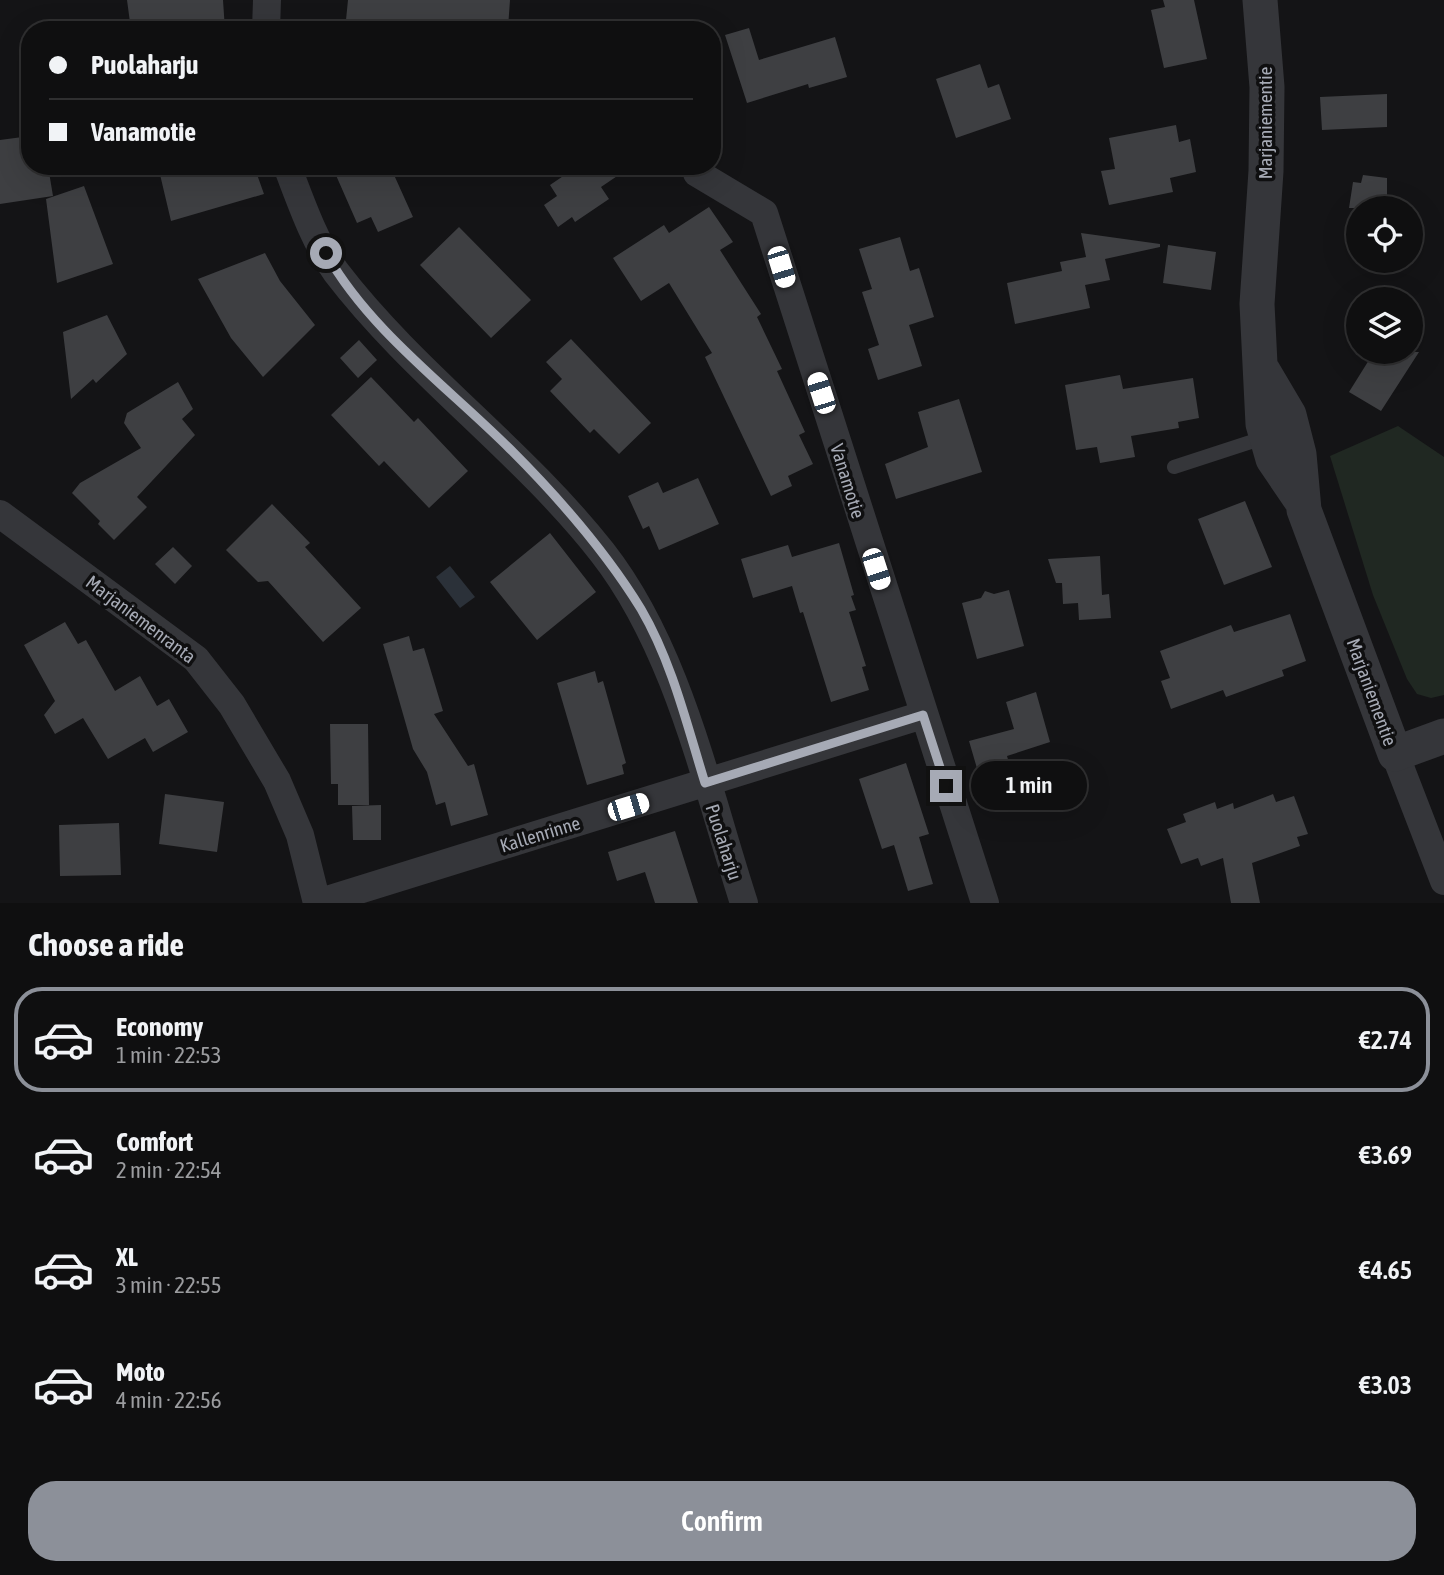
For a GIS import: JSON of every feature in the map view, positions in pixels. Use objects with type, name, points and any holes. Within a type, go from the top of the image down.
[{"type":"street","points":[[266,21],[267,0]]},
{"type":"street","name":"Marjaniementie","points":[[1260,0],[1267,87],[1266,171],[1257,304],[1266,437],[1273,459],[1303,503],[1444,881]]},
{"type":"street","name":"Puolaharju","points":[[291,175],[307,219],[335,270],[395,341],[512,451],[602,552],[642,610],[662,652],[744,903]]},
{"type":"street","name":"Vanamotie","points":[[700,175],[764,213],[985,903]]},
{"type":"street","name":"Marjaniementie","points":[[1263,371],[1289,415],[1299,454],[1303,503]]},
{"type":"street","name":"Marjaniemenranta","points":[[0,514],[196,659],[232,705],[277,781],[300,835],[317,903]]},
{"type":"street","name":"Kallenrinne","points":[[317,903],[923,715]]},
{"type":"street","points":[[1395,754],[1444,736]]},
{"type":"lane","points":[[1174,467],[1266,437]]},
{"type":"shaded area","points":[[1398,426],[1444,457],[1444,695],[1431,698],[1417,694],[1407,679],[1373,595],[1330,456]]},
{"type":"shaded area","points":[[450,566],[475,597],[460,608],[436,577]]},
{"type":"building","points":[[127,0],[223,0],[224,21],[130,21]]},
{"type":"building","points":[[348,0],[510,0],[508,21],[346,21]]},
{"type":"building","points":[[1163,0],[1194,0],[1207,59],[1164,68],[1151,10],[1165,7]]},
{"type":"building","points":[[749,28],[759,60],[835,37],[847,77],[809,88],[808,84],[747,103],[725,35]]},
{"type":"building","points":[[980,64],[988,88],[999,84],[1011,119],[956,138],[936,79]]},
{"type":"building","points":[[1387,94],[1387,127],[1322,130],[1320,97]]},
{"type":"building","points":[[1176,125],[1179,142],[1190,139],[1196,172],[1170,178],[1173,192],[1109,205],[1101,171],[1115,169],[1109,138]]},
{"type":"building","points":[[21,137],[21,175],[50,175],[53,196],[0,204],[0,140]]},
{"type":"building","points":[[160,175],[257,175],[264,194],[171,221]]},
{"type":"building","points":[[336,175],[394,175],[413,217],[378,232],[371,217],[357,223]]},
{"type":"building","points":[[565,175],[619,175],[601,187],[609,199],[575,222],[572,217],[558,227],[544,205],[557,196],[550,185]]},
{"type":"building","points":[[1363,175],[1387,178],[1387,196],[1351,196],[1353,182],[1361,183]]},
{"type":"building","points":[[84,186],[113,264],[57,283],[46,199]]},
{"type":"building","points":[[709,207],[733,242],[720,250],[761,314],[757,317],[782,369],[777,371],[805,432],[799,435],[813,464],[788,476],[792,486],[771,496],[705,357],[712,353],[669,283],[641,301],[613,258],[664,225],[669,233]]},
{"type":"building","points":[[459,227],[531,300],[491,338],[420,265]]},
{"type":"building","points":[[1081,233],[1160,244],[1160,247],[1105,259],[1110,280],[1085,285],[1090,308],[1015,324],[1007,283],[1062,271],[1060,262],[1086,257]]},
{"type":"building","points":[[900,237],[910,271],[919,268],[934,317],[909,325],[922,366],[878,380],[868,349],[879,345],[862,292],[872,289],[859,249]]},
{"type":"building","points":[[1168,245],[1216,252],[1211,290],[1163,283]]},
{"type":"building","points":[[265,253],[280,281],[315,325],[263,377],[231,338],[198,279]]},
{"type":"building","points":[[107,315],[127,354],[96,383],[93,379],[71,399],[63,332]]},
{"type":"building","points":[[571,339],[651,423],[619,454],[594,429],[590,433],[550,391],[562,379],[546,362]]},
{"type":"building","points":[[359,340],[377,360],[358,378],[340,358]]},
{"type":"building","points":[[1366,364],[1411,364],[1381,411],[1349,392]]},
{"type":"building","points":[[1120,375],[1123,389],[1193,378],[1199,418],[1178,422],[1179,428],[1131,436],[1135,457],[1100,463],[1097,447],[1076,450],[1065,385]]},
{"type":"building","points":[[371,377],[414,422],[418,418],[468,471],[429,508],[384,461],[379,466],[331,415]]},
{"type":"building","points":[[178,382],[193,409],[182,419],[195,435],[137,497],[147,507],[114,540],[98,524],[100,521],[72,493],[80,483],[141,448],[124,423],[127,413]]},
{"type":"building","points":[[959,399],[982,472],[896,499],[885,464],[928,447],[918,412]]},
{"type":"building","points":[[698,478],[719,524],[659,550],[649,526],[643,529],[628,496],[658,482],[663,493]]},
{"type":"building","points":[[1245,501],[1272,567],[1224,585],[1198,519]]},
{"type":"building","points":[[272,504],[310,543],[305,547],[361,608],[323,642],[268,581],[258,582],[226,550]]},
{"type":"building","points":[[550,533],[596,592],[537,640],[490,582]]},
{"type":"building","points":[[839,543],[854,595],[851,596],[856,610],[849,612],[866,666],[862,667],[869,690],[831,702],[803,612],[800,613],[792,586],[753,598],[741,559],[788,545],[792,557]]},
{"type":"building","points":[[173,547],[192,566],[175,584],[155,564]]},
{"type":"building","points":[[1100,556],[1102,595],[1109,594],[1111,618],[1079,620],[1078,603],[1063,604],[1062,583],[1056,583],[1048,559]]},
{"type":"building","points":[[1009,590],[1024,646],[977,659],[962,603],[981,598],[985,591],[994,594]]},
{"type":"building","points":[[1290,614],[1306,661],[1282,670],[1284,676],[1226,697],[1223,690],[1171,709],[1161,681],[1170,678],[1160,651],[1231,625],[1234,632]]},
{"type":"building","points":[[65,622],[78,644],[86,640],[115,691],[140,676],[157,706],[169,699],[188,732],[153,752],[145,738],[108,759],[83,718],[55,734],[44,715],[55,701],[24,645]]},
{"type":"building","points":[[409,636],[413,651],[424,648],[443,711],[434,714],[468,766],[474,764],[488,815],[451,826],[445,802],[436,805],[427,772],[413,749],[383,644]]},
{"type":"building","points":[[595,671],[598,683],[603,681],[626,763],[622,765],[624,774],[587,785],[557,683]]},
{"type":"building","points":[[1036,692],[1050,742],[1007,756],[1012,773],[981,782],[969,741],[1014,729],[1006,702]]},
{"type":"building","points":[[330,724],[368,724],[369,805],[338,805],[338,784],[331,784]]},
{"type":"building","points":[[906,763],[929,834],[919,837],[933,884],[908,891],[894,845],[882,849],[859,779]]},
{"type":"building","points":[[165,794],[224,802],[217,852],[159,844]]},
{"type":"building","points":[[1273,794],[1276,802],[1294,796],[1308,834],[1297,837],[1300,846],[1252,863],[1260,903],[1231,903],[1223,858],[1201,866],[1198,858],[1181,864],[1167,829],[1186,822],[1183,814],[1215,802],[1217,809],[1233,803],[1234,809]]},
{"type":"building","points":[[381,805],[381,840],[353,840],[352,806]]},
{"type":"building","points":[[119,823],[121,875],[60,876],[59,825]]},
{"type":"building","points":[[675,831],[698,903],[655,903],[645,872],[617,881],[608,852]]},
{"type":"route","points":[[326,253],[335,270],[395,341],[512,451],[602,552],[642,610],[662,652],[705,783],[923,715],[946,786]]}]
